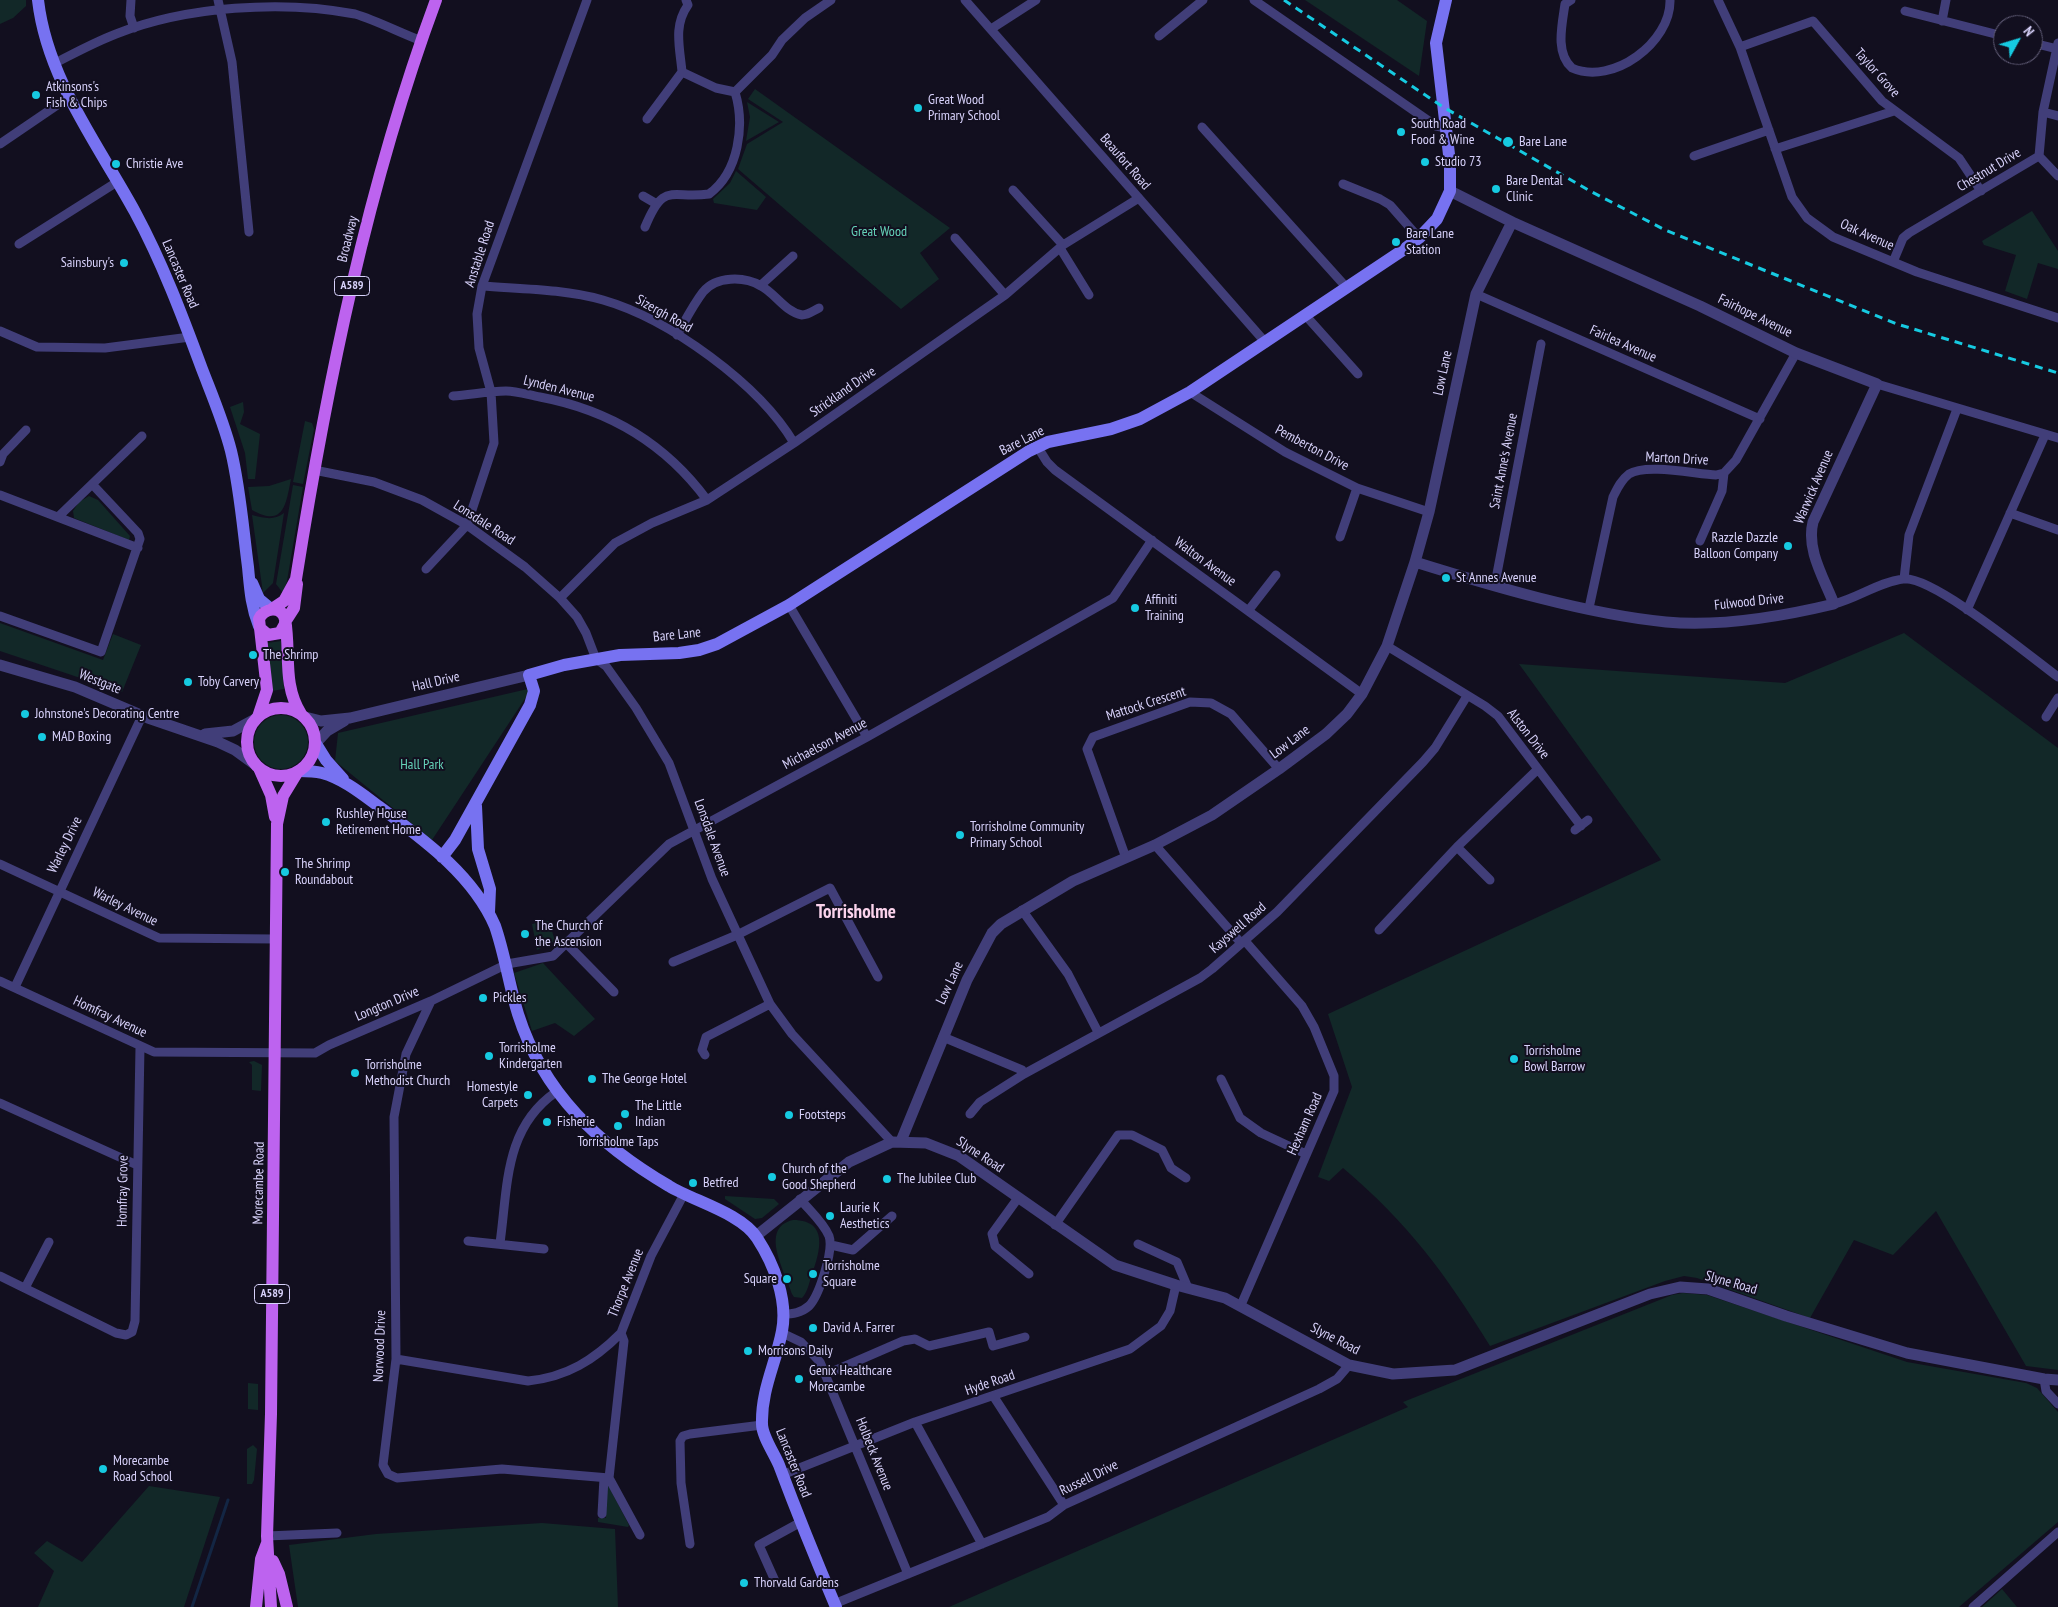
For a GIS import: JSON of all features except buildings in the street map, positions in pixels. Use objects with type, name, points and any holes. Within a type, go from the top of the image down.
[{"type":"main road","name":"Lancaster Road","points":[[38,0],[42,27],[54,63],[69,97],[149,239],[190,337],[231,451],[249,576],[251,604],[260,627],[267,690],[258,718]]},
{"type":"main road","name":"Broadway","points":[[272,609],[284,601],[296,580],[314,470],[346,311],[371,209],[436,0]]},
{"type":"main road","name":"Bare Lane","points":[[529,675],[620,655],[699,650],[717,644],[790,606],[1037,446],[1111,429],[1130,422],[1190,392],[1306,316],[1419,238],[1437,219],[1450,191],[1450,163],[1436,43],[1446,0]]},
{"type":"main road","name":"Lancaster Road","points":[[249,576],[260,599],[272,609]]},
{"type":"main road","name":"Broadway","points":[[285,623],[296,601],[298,586],[296,580]]},
{"type":"main road","points":[[272,609],[282,615],[285,623],[288,638],[287,673],[290,691],[303,716],[312,726],[316,744]]},
{"type":"main road","name":"A589","points":[[260,627],[262,613],[272,609]]},
{"type":"main road","points":[[260,627],[268,635],[274,635],[282,630],[285,623]]},
{"type":"main road","points":[[442,857],[456,840],[533,698],[529,675]]},
{"type":"main road","points":[[258,718],[276,708],[293,710],[303,716]]},
{"type":"main road","name":"A589","points":[[258,718],[248,735],[248,746],[250,756],[258,767]]},
{"type":"main road","name":"Lancaster Road","points":[[316,744],[333,768],[354,789]]},
{"type":"main road","name":"A589","points":[[298,772],[311,759],[316,744]]},
{"type":"main road","points":[[258,767],[276,776],[298,772]]},
{"type":"main road","name":"Morecambe Road","points":[[258,767],[271,795],[277,824]]},
{"type":"main road","name":"Lancaster Road","points":[[298,772],[324,774],[354,789],[407,827],[442,857],[471,887],[489,912],[507,964],[518,1013],[533,1053],[556,1092],[576,1116],[599,1136],[668,1186],[724,1212],[756,1236],[777,1280],[783,1314],[782,1333],[766,1384],[762,1426],[835,1605]]},
{"type":"main road","name":"Morecambe Road","points":[[272,1607],[268,1544],[277,824],[283,796],[298,772]]},
{"type":"main road","points":[[476,804],[478,849],[490,889],[489,912]]},
{"type":"main road","points":[[268,1544],[279,1574],[287,1607]]},
{"type":"main road","name":"Morecambe Road","points":[[256,1607],[261,1559],[268,1544]]},
{"type":"street","points":[[131,0],[130,16],[134,28]]},
{"type":"street","points":[[576,0],[586,2]]},
{"type":"street","points":[[736,92],[772,55],[782,40],[805,18],[831,0]]},
{"type":"street","name":"Beaufort Road","points":[[964,0],[1266,342]]},
{"type":"street","points":[[990,29],[1036,0]]},
{"type":"street","points":[[1159,36],[1203,0]]},
{"type":"street","points":[[1254,0],[1436,126],[1446,128]]},
{"type":"street","points":[[1564,2],[1562,55],[1572,68],[1590,73],[1630,61],[1649,46],[1666,24],[1670,11],[1670,0]]},
{"type":"street","name":"Oak Avenue","points":[[1718,0],[1740,47],[1792,197],[1807,218],[1833,237],[1917,272],[2058,318]]},
{"type":"street","points":[[1942,21],[1946,0]]},
{"type":"street","name":"Anstable Road","points":[[467,525],[494,443],[491,392],[479,348],[477,314],[482,286],[586,2]]},
{"type":"street","points":[[54,63],[134,28],[218,4],[258,4],[321,8],[356,14],[422,41]]},
{"type":"street","points":[[218,4],[232,62],[250,232]]},
{"type":"street","points":[[648,120],[682,72],[678,28],[680,16],[690,4]]},
{"type":"street","points":[[1904,11],[1993,34]]},
{"type":"street","name":"Taylor Grove","points":[[1740,47],[1812,21],[1882,101],[1959,158],[1981,191]]},
{"type":"street","points":[[2043,44],[2057,46]]},
{"type":"street","name":"Chestnut Drive","points":[[1893,262],[1904,238],[1909,233],[2039,156],[2043,112],[2057,46]]},
{"type":"street","points":[[682,72],[716,88],[736,92]]},
{"type":"street","points":[[645,227],[655,203],[674,193],[709,194],[725,178],[737,150],[741,114],[736,92]]},
{"type":"street","points":[[0,144],[69,97]]},
{"type":"street","points":[[1775,150],[1894,111]]},
{"type":"street","points":[[2043,112],[2058,116]]},
{"type":"street","points":[[1202,127],[1347,288]]},
{"type":"street","points":[[1694,156],[1769,130]]},
{"type":"street","points":[[2039,156],[2058,176]]},
{"type":"street","points":[[19,244],[117,182]]},
{"type":"street","points":[[1343,184],[1380,198],[1390,206],[1419,238]]},
{"type":"street","points":[[1014,190],[1062,246],[1089,295]]},
{"type":"street","name":"Fairhope Avenue","points":[[1450,191],[1512,222],[1700,306],[1796,353],[1876,384],[2058,438]]},
{"type":"street","points":[[643,196],[655,203]]},
{"type":"street","name":"Strickland Drive","points":[[560,598],[615,543],[652,523],[707,500],[794,443],[1004,295],[1062,246],[1139,198]]},
{"type":"street","name":"Low Lane","points":[[896,1142],[967,980],[992,933],[1001,924],[1073,881],[1155,845],[1198,823],[1279,769],[1326,734],[1347,714],[1362,694],[1387,646],[1415,562],[1428,512],[1476,294],[1512,222]]},
{"type":"street","points":[[955,238],[1004,295]]},
{"type":"street","points":[[761,285],[793,256]]},
{"type":"street","points":[[677,335],[704,290],[715,282],[727,279],[742,280],[761,285],[788,309],[799,314],[807,315],[819,308]]},
{"type":"street","name":"Sizergh Road","points":[[482,286],[567,293],[602,300],[634,311],[677,335],[727,370],[760,398],[794,443]]},
{"type":"street","name":"Fairlea Avenue","points":[[1476,294],[1760,419]]},
{"type":"street","points":[[1306,316],[1358,374]]},
{"type":"street","points":[[0,331],[37,347],[105,348],[190,337]]},
{"type":"street","name":"Saint Anne's Avenue","points":[[1494,584],[1541,344]]},
{"type":"street","name":"Marton Drive","points":[[1589,608],[1613,498],[1620,483],[1629,474],[1641,470],[1710,475],[1724,473],[1736,460],[1796,353]]},
{"type":"street","name":"Warwick Avenue","points":[[1834,604],[1812,547],[1810,534],[1813,522],[1876,384]]},
{"type":"street","name":"Lynden Avenue","points":[[453,396],[507,391],[562,401],[606,415],[654,444],[695,483],[707,500]]},
{"type":"street","name":"Pemberton Drive","points":[[1190,392],[1284,452],[1357,488],[1428,512]]},
{"type":"street","points":[[1957,409],[1909,535],[1904,579],[1924,583],[1967,610],[2058,677]]},
{"type":"street","points":[[0,462],[3,454],[26,430]]},
{"type":"street","points":[[1967,610],[2045,435]]},
{"type":"street","points":[[58,517],[142,436]]},
{"type":"street","name":"Walton Avenue","points":[[1037,446],[1047,462],[1055,470],[1362,694]]},
{"type":"street","name":"Lonsdale Road","points":[[314,470],[374,482],[422,500],[467,525],[524,566],[560,598],[581,625],[596,659]]},
{"type":"street","points":[[1700,541],[1722,491],[1724,473]]},
{"type":"street","points":[[0,616],[101,652],[140,539],[138,534],[92,484]]},
{"type":"street","points":[[1340,537],[1357,488]]},
{"type":"street","points":[[0,495],[138,548]]},
{"type":"street","points":[[2010,513],[2058,530]]},
{"type":"street","points":[[426,569],[467,525]]},
{"type":"street","name":"Michaelson Avenue","points":[[507,964],[552,956],[567,944],[669,844],[867,738],[1113,598],[1152,540]]},
{"type":"street","name":"Fulwood Drive","points":[[1415,562],[1589,608],[1667,622],[1758,619],[1834,604],[1904,579]]},
{"type":"street","points":[[1248,610],[1276,575]]},
{"type":"street","points":[[790,606],[867,738]]},
{"type":"street","name":"Alston Drive","points":[[1387,646],[1485,706],[1498,716],[1581,825]]},
{"type":"street","name":"Lonsdale Avenue","points":[[596,659],[606,666],[636,708],[669,763],[712,879],[770,1004],[792,1034],[896,1142]]},
{"type":"street","name":"Westgate","points":[[0,665],[75,687],[142,716],[235,750],[258,767]]},
{"type":"street","name":"Hall Drive","points":[[303,716],[322,721],[350,718],[529,675]]},
{"type":"street","name":"Kayswell Road","points":[[970,1114],[980,1102],[1024,1074],[1200,978],[1243,942],[1277,912],[1424,762],[1435,748],[1466,696]]},
{"type":"street","points":[[2046,717],[2058,698]]},
{"type":"street","name":"Mattock Crescent","points":[[1126,858],[1087,749],[1094,737],[1190,702],[1211,703],[1231,714],[1279,769]]},
{"type":"street","name":"Warley Drive","points":[[15,987],[142,716]]},
{"type":"street","name":"Westgate","points":[[186,732],[223,733],[243,727],[258,718]]},
{"type":"street","name":"Hall Drive","points":[[316,744],[327,731],[350,718]]},
{"type":"street","points":[[1379,930],[1457,847],[1538,769]]},
{"type":"street","name":"Hexham Road","points":[[1155,845],[1302,1006],[1314,1028],[1334,1076],[1334,1091],[1241,1305]]},
{"type":"street","points":[[1457,847],[1490,880]]},
{"type":"street","name":"Warley Avenue","points":[[0,864],[159,938],[275,939]]},
{"type":"street","points":[[673,962],[737,935],[830,888],[878,977]]},
{"type":"street","points":[[1022,910],[1068,974],[1098,1032]]},
{"type":"street","points":[[567,944],[614,992]]},
{"type":"street","name":"Longton Drive","points":[[275,1053],[315,1053],[329,1044],[431,1001],[507,964]]},
{"type":"street","name":"Homfray Avenue","points":[[0,981],[140,1047],[166,1053],[275,1053]]},
{"type":"street","name":"Norwood Drive","points":[[431,1001],[406,1054],[394,1117],[396,1359],[383,1465],[388,1474],[397,1478],[502,1469],[607,1478]]},
{"type":"street","points":[[706,1055],[702,1050],[706,1037],[770,1004]]},
{"type":"street","points":[[943,1037],[1022,1070],[1024,1074]]},
{"type":"street","name":"Homfray Grove","points":[[25,1288],[116,1333],[130,1334],[134,1328],[140,1047]]},
{"type":"street","points":[[1221,1079],[1240,1118],[1261,1133],[1306,1154]]},
{"type":"street","points":[[500,1243],[517,1138],[530,1115],[542,1101],[556,1092]]},
{"type":"street","points":[[0,1103],[137,1165]]},
{"type":"street","points":[[1055,1225],[1118,1135],[1132,1135],[1162,1150],[1171,1168],[1186,1178]]},
{"type":"street","points":[[756,1236],[849,1162],[896,1142]]},
{"type":"street","name":"Slyne Road","points":[[896,1142],[926,1144],[951,1152],[1114,1265],[1176,1285],[1207,1292],[1241,1305],[1349,1365],[1393,1374],[1455,1370],[1650,1294],[1680,1287],[1708,1289],[1786,1316],[1907,1353],[2044,1380],[2058,1380]]},
{"type":"street","name":"Thorpe Avenue","points":[[602,1514],[624,1341],[621,1333],[651,1256],[684,1194]]},
{"type":"street","points":[[1018,1198],[992,1234],[996,1246],[1029,1274]]},
{"type":"street","points":[[783,1314],[800,1312],[811,1304],[830,1255],[831,1245],[826,1229],[800,1200]]},
{"type":"street","points":[[831,1245],[853,1250],[892,1216]]},
{"type":"street","points":[[0,1276],[25,1288],[49,1242]]},
{"type":"street","points":[[468,1242],[500,1243],[544,1249]]},
{"type":"street","points":[[1138,1244],[1177,1262],[1188,1288]]},
{"type":"street","name":"Hyde Road","points":[[782,1475],[915,1422],[994,1397],[1130,1349],[1161,1326],[1170,1311],[1176,1285]]},
{"type":"street","points":[[827,1374],[902,1341],[915,1338],[930,1346],[989,1332],[992,1346],[1025,1337]]},
{"type":"street","points":[[396,1359],[528,1381],[547,1379],[585,1364],[621,1333]]},
{"type":"street","name":"Holbeck Avenue","points":[[782,1333],[808,1348],[827,1374],[908,1574]]},
{"type":"street","name":"Russell Drive","points":[[835,1605],[1048,1518],[1064,1505],[1319,1389],[1337,1379],[1349,1365]]},
{"type":"street","points":[[2044,1380],[2046,1391],[2058,1404]]},
{"type":"street","points":[[994,1397],[1064,1505]]},
{"type":"street","points":[[915,1422],[982,1544]]},
{"type":"street","points":[[690,1544],[681,1484],[680,1441],[684,1436],[690,1434],[762,1426]]},
{"type":"street","points":[[607,1478],[640,1535]]},
{"type":"street","points":[[776,1583],[759,1545],[801,1522]]},
{"type":"street","points":[[1973,1607],[2058,1532]]},
{"type":"street","points":[[268,1544],[337,1533]]},
{"type":"green space","points":[[0,0],[26,0],[26,6],[13,18],[0,24]]},
{"type":"green space","points":[[1305,0],[1397,0],[1427,21],[1419,76]]},
{"type":"green space","name":"Great Wood","points":[[755,89],[950,228],[920,253],[939,279],[901,309],[738,169],[747,144],[783,122],[748,99]]},
{"type":"green space","points":[[747,102],[779,122],[746,141],[750,117]]},
{"type":"green space","points":[[736,171],[766,197],[757,210],[714,203],[713,199],[730,183]]},
{"type":"green space","points":[[2032,211],[2058,251],[2058,269],[2038,263],[2027,299],[2005,291],[2016,255],[1984,245],[1982,241]]},
{"type":"green space","points":[[243,402],[244,412],[240,424],[260,434],[255,479],[248,479],[245,453],[230,407]]},
{"type":"green space","points":[[305,421],[312,423],[314,429],[303,484],[293,482]]},
{"type":"green space","points":[[291,479],[285,505],[277,515],[263,515],[252,510],[248,487],[269,486]]},
{"type":"green space","points":[[293,485],[303,487],[287,581],[283,593],[276,584]]},
{"type":"green space","points":[[89,496],[98,500],[130,536],[129,540],[74,518],[73,511],[79,502]]},
{"type":"green space","points":[[284,513],[273,583],[263,593],[252,515],[272,518]]},
{"type":"green space","points":[[0,623],[103,660],[113,634],[141,645],[122,692],[0,651]]},
{"type":"green space","points":[[1904,633],[2058,748],[2058,1370],[2026,1366],[1936,1211],[1893,1255],[1854,1240],[1810,1318],[1697,1278],[1684,1276],[1665,1281],[1490,1346],[1457,1295],[1424,1250],[1366,1188],[1343,1168],[1329,1181],[1318,1177],[1352,1087],[1328,1014],[1661,860],[1519,664],[1785,683]]},
{"type":"green space","points":[[281,641],[284,689],[272,691],[267,643]]},
{"type":"green space","name":"Hall Park","points":[[532,688],[432,840],[335,761],[338,733]]},
{"type":"green space","points":[[281,715],[291,717],[300,723],[306,732],[308,742],[306,752],[300,761],[291,767],[281,769],[271,767],[262,761],[256,752],[254,742],[256,732],[262,723],[271,717]]},
{"type":"green space","points":[[536,920],[549,921],[555,941],[537,950],[532,924],[537,923]]},
{"type":"green space","points":[[543,963],[595,1019],[574,1036],[555,1023],[532,1031],[514,973]]},
{"type":"green space","points":[[254,1061],[262,1065],[261,1091],[252,1090],[252,1065],[249,1062]]},
{"type":"green space","points":[[725,1196],[774,1199],[779,1204],[762,1218],[755,1219],[725,1199]]},
{"type":"green space","points":[[793,1220],[805,1222],[813,1226],[818,1232],[819,1240],[817,1259],[808,1288],[802,1298],[794,1297],[792,1294],[777,1252],[777,1232],[783,1225]]},
{"type":"green space","points":[[1683,1293],[1707,1295],[1907,1362],[2026,1383],[2037,1388],[2058,1412],[2058,1522],[1959,1607],[949,1607],[1408,1407],[1403,1402],[1672,1295]]},
{"type":"green space","points":[[248,1383],[258,1384],[258,1410],[248,1409]]},
{"type":"green space","points":[[253,1445],[257,1449],[254,1480],[252,1484],[247,1484],[247,1449]]},
{"type":"green space","points":[[608,1485],[629,1525],[628,1527],[598,1522],[598,1518],[606,1518],[606,1493]]},
{"type":"green space","points":[[149,1486],[220,1497],[184,1607],[38,1607],[54,1571],[34,1553],[47,1541],[82,1562]]},
{"type":"green space","points":[[542,1523],[615,1529],[618,1607],[298,1607],[289,1545],[376,1534]]},
{"type":"green space","points":[[2002,1589],[2017,1607],[1982,1607]]},
{"type":"waterway","points":[[192,1607],[228,1500]]},
{"type":"railway","points":[[1284,0],[1443,107],[1592,192],[1665,230],[1897,324],[2058,373]]},
{"type":"place","name":"Atkinsons's Fish & Chips","points":[[36,95]]},
{"type":"place","name":"Great Wood Primary School","points":[[918,108]]},
{"type":"place","name":"South Road Food & Wine","points":[[1401,132]]},
{"type":"place","name":"Bare Lane","points":[[1508,142]]},
{"type":"place","name":"Studio 73","points":[[1425,162]]},
{"type":"place","name":"Christie Ave","points":[[116,164]]},
{"type":"place","name":"Bare Dental Clinic","points":[[1496,189]]},
{"type":"place","name":"Bare Lane Station","points":[[1396,242]]},
{"type":"place","name":"Sainsbury's","points":[[124,263]]},
{"type":"place","name":"Razzle Dazzle Balloon Company","points":[[1788,546]]},
{"type":"place","name":"St Annes Avenue","points":[[1446,578]]},
{"type":"place","name":"Affiniti Training","points":[[1135,608]]},
{"type":"place","name":"The Shrimp","points":[[253,655]]},
{"type":"place","name":"Toby Carvery","points":[[188,682]]},
{"type":"place","name":"Johnstone's Decorating Centre","points":[[25,714]]},
{"type":"place","name":"MAD Boxing","points":[[42,737]]},
{"type":"place","name":"Rushley House Retirement Home","points":[[326,822]]},
{"type":"place","name":"Torrisholme Community Primary School","points":[[960,835]]},
{"type":"place","name":"The Shrimp Roundabout","points":[[285,872]]},
{"type":"place","name":"The Church of the Ascension","points":[[525,934]]},
{"type":"place","name":"Pickles","points":[[483,998]]},
{"type":"place","name":"Torrisholme Kindergarten","points":[[489,1056]]},
{"type":"place","name":"Torrisholme Bowl Barrow","points":[[1514,1059]]},
{"type":"place","name":"Torrisholme Methodist Church","points":[[355,1073]]},
{"type":"place","name":"The George Hotel","points":[[592,1079]]},
{"type":"place","name":"Homestyle Carpets","points":[[528,1095]]},
{"type":"place","name":"The Little Indian","points":[[625,1114]]},
{"type":"place","name":"Footsteps","points":[[789,1115]]},
{"type":"place","name":"Fisherie","points":[[547,1122]]},
{"type":"place","name":"Torrisholme Taps","points":[[618,1126]]},
{"type":"place","name":"Church of the Good Shepherd","points":[[772,1177]]},
{"type":"place","name":"The Jubilee Club","points":[[887,1179]]},
{"type":"place","name":"Betfred","points":[[693,1183]]},
{"type":"place","name":"Laurie K Aesthetics","points":[[830,1216]]},
{"type":"place","name":"Torrisholme Square","points":[[813,1274]]},
{"type":"place","name":"Square","points":[[787,1279]]},
{"type":"place","name":"David A. Farrer","points":[[813,1328]]},
{"type":"place","name":"Morrisons Daily","points":[[748,1351]]},
{"type":"place","name":"Genix Healthcare Morecambe","points":[[799,1379]]},
{"type":"place","name":"Morecambe Road School","points":[[103,1469]]},
{"type":"place","name":"Thorvald Gardens","points":[[744,1583]]},
{"type":"district","name":"Torrisholme","points":[[856,913]]}]
